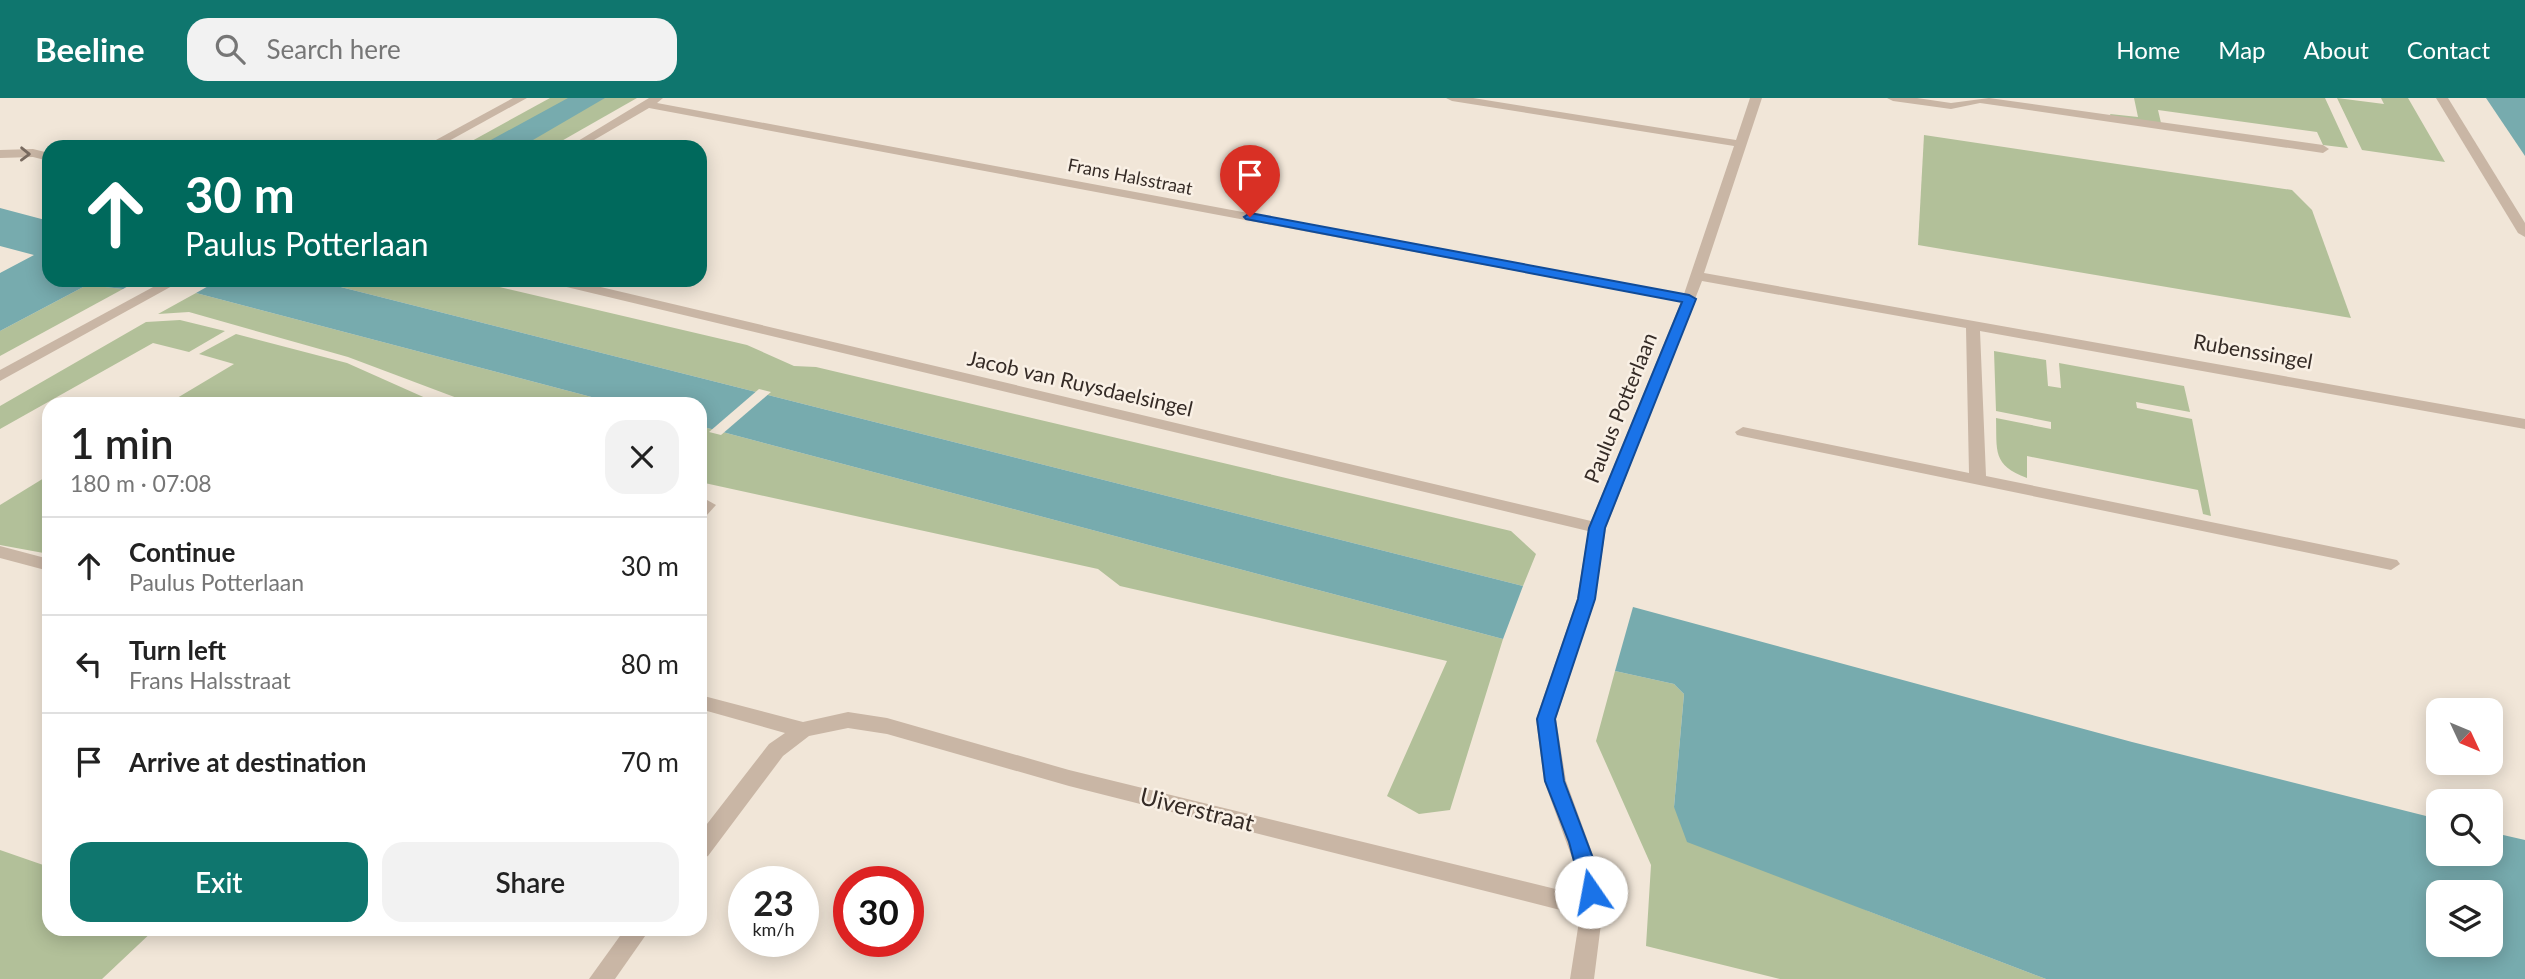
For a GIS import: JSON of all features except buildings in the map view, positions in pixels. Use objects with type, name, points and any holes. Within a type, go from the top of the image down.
[{"type":"street","points":[[442,140],[522,98]]},
{"type":"street","points":[[1452,98],[1741,144]]},
{"type":"street","name":"Paulus Potterlaan","points":[[1582,979],[1592,908],[1590,877],[1555,781],[1546,719],[1586,599],[1597,528],[1689,299],[1756,98]]},
{"type":"street","points":[[1893,98],[1951,106],[1980,99],[2092,112],[2323,149]]},
{"type":"street","points":[[2442,98],[2525,233]]},
{"type":"street","points":[[586,140],[652,101]]},
{"type":"street","name":"Frans Halsstraat","points":[[652,101],[1689,299]]},
{"type":"street","points":[[0,154],[42,155]]},
{"type":"street","name":"Rubenssingel","points":[[1696,276],[2525,424]]},
{"type":"street","points":[[0,376],[163,287]]},
{"type":"street","name":"Jacob van Ruysdaelsingel","points":[[583,287],[1597,528]]},
{"type":"street","points":[[1973,326],[1978,480]]},
{"type":"street","points":[[1743,432],[2392,564]]},
{"type":"street","points":[[0,552],[42,563]]},
{"type":"street","name":"Uiverstraat","points":[[707,704],[803,730]]},
{"type":"street","name":"Uiverstraat","points":[[707,841],[776,750],[803,730],[848,720],[887,726],[1069,778],[1592,908]]},
{"type":"street","points":[[601,979],[634,936]]},
{"type":"green space","points":[[550,98],[637,98],[563,140],[474,140]]},
{"type":"green space","points":[[2134,98],[2325,98],[2348,148],[2323,145],[2317,132],[2158,110],[2161,123],[2111,116],[2110,114],[2138,117]]},
{"type":"green space","points":[[2337,98],[2384,104],[2381,98],[2408,98],[2445,162],[2362,150]]},
{"type":"green space","points":[[1924,135],[2292,190],[2312,210],[2351,318],[1918,245]]},
{"type":"green space","points":[[83,287],[123,289],[0,356],[0,331]]},
{"type":"green space","points":[[341,287],[500,287],[747,345],[794,366],[816,367],[1511,531],[1536,554],[1523,586]]},
{"type":"green space","points":[[196,293],[591,397],[454,397],[348,357],[189,312],[158,314]]},
{"type":"green space","points":[[180,320],[225,331],[189,352],[153,343],[57,397],[42,397],[42,405],[0,429],[0,406],[146,322]]},
{"type":"green space","points":[[236,334],[347,363],[423,397],[179,397],[234,364],[199,354]]},
{"type":"green space","points":[[1994,351],[2046,360],[2048,386],[2061,388],[2059,363],[2184,386],[2190,412],[2136,402],[2137,408],[2192,419],[2211,516],[2203,514],[2198,490],[2027,456],[2027,478],[2008,468],[2002,462],[1997,448],[1996,418],[2051,429],[2051,422],[1996,411]]},
{"type":"green space","points":[[707,428],[1503,639],[1450,810],[1419,814],[1387,796],[1447,661],[1120,586],[1098,569],[707,484]]},
{"type":"green space","points":[[42,479],[42,553],[0,545],[0,505]]},
{"type":"green space","points":[[1615,671],[1674,684],[1684,694],[1674,807],[1868,911],[2046,979],[1780,979],[1646,946],[1651,865],[1596,741]]},
{"type":"green space","points":[[0,850],[42,865],[42,936],[148,936],[102,979],[0,979]]},
{"type":"water","points":[[568,98],[605,98],[533,140],[491,140]]},
{"type":"water","points":[[2486,98],[2525,98],[2525,156]]},
{"type":"water","points":[[0,208],[42,219],[42,287],[83,287],[0,331],[0,273],[34,255],[0,246]]},
{"type":"water","points":[[207,287],[341,287],[1523,586],[1503,639],[707,428],[707,397],[591,397],[196,293]]},
{"type":"water","points":[[1633,607],[2132,742],[2426,816],[2426,866],[2503,866],[2503,835],[2525,840],[2525,979],[2046,979],[1687,842],[1674,807],[1684,694],[1674,684],[1615,671]]},
{"type":"pier","points":[[759,389],[771,392],[721,435],[709,432]]},
{"type":"route","points":[[1250,217],[1689,299],[1597,528],[1586,599],[1546,719],[1555,781],[1579,842],[1590,877],[1591,892]]}]
